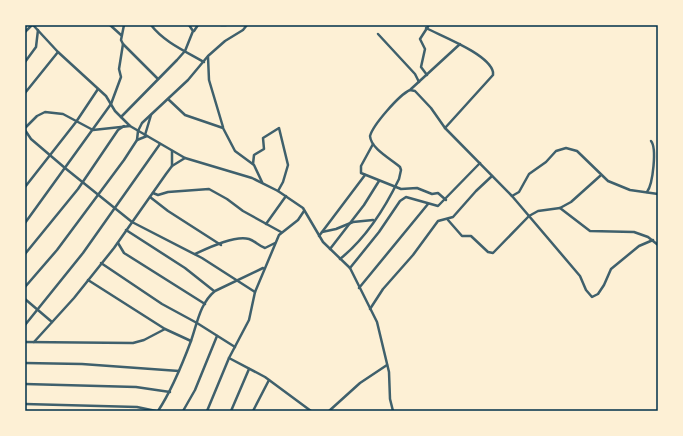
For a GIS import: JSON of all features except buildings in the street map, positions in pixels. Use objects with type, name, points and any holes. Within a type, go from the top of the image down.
[{"type":"street","points":[[25,32],[32,25],[38,30],[58,52],[98,89],[130,126],[185,158],[262,182],[299,204],[319,236],[350,268],[380,331],[390,377],[390,399],[393,411]]},
{"type":"street","points":[[110,25],[121,35]]},
{"type":"street","points":[[25,223],[111,104],[121,77],[119,69],[123,44],[121,35],[124,25]]},
{"type":"street","points":[[151,25],[160,35],[204,62]]},
{"type":"street","points":[[189,25],[193,31]]},
{"type":"street","points":[[121,117],[185,51],[193,31],[198,25]]},
{"type":"street","points":[[221,25],[226,25]]},
{"type":"street","points":[[25,287],[57,250],[98,196],[137,140],[138,130],[142,123],[168,99],[225,40],[243,30],[247,25]]},
{"type":"street","points":[[427,75],[420,65],[425,53],[420,38],[428,26],[460,44],[488,64],[493,72],[445,128]]},
{"type":"street","points":[[25,62],[36,47],[38,30]]},
{"type":"street","points":[[378,34],[415,74],[420,82]]},
{"type":"street","points":[[123,44],[158,79]]},
{"type":"street","points":[[340,259],[356,245],[374,220],[395,187],[401,174],[400,167],[370,140],[371,133],[395,102],[420,82],[460,44]]},
{"type":"street","points":[[25,93],[58,52]]},
{"type":"street","points":[[208,56],[209,80],[223,128],[234,151],[254,165]]},
{"type":"street","points":[[25,187],[76,122],[98,89]]},
{"type":"street","points":[[410,90],[431,108],[445,128],[512,196],[580,276],[588,293],[594,298],[604,285],[611,270],[639,246],[653,240]]},
{"type":"street","points":[[168,99],[185,115],[223,128]]},
{"type":"street","points":[[130,126],[93,130],[63,114],[45,112],[37,116],[25,129],[31,139],[49,155],[132,222],[195,254],[255,292]]},
{"type":"street","points":[[146,136],[152,115]]},
{"type":"street","points":[[25,254],[82,183],[115,134],[124,126]]},
{"type":"street","points":[[262,182],[254,165],[254,155],[264,149],[263,138],[279,128],[288,165],[283,182],[278,191]]},
{"type":"street","points":[[137,140],[146,136]]},
{"type":"street","points":[[647,192],[650,188],[652,171],[654,145],[651,140]]},
{"type":"street","points":[[25,325],[115,209],[160,144]]},
{"type":"street","points":[[373,144],[360,170],[365,175],[406,190],[417,188],[432,194],[438,192],[446,200]]},
{"type":"street","points":[[512,196],[519,192],[529,174],[546,162],[556,151],[563,148],[570,148],[577,151],[600,176],[608,181],[624,187],[658,194]]},
{"type":"street","points":[[172,151],[172,166]]},
{"type":"street","points":[[34,342],[118,243],[172,166],[185,158]]},
{"type":"street","points":[[350,268],[379,232],[400,201],[406,198],[438,206],[446,200],[480,163]]},
{"type":"street","points":[[319,236],[365,175]]},
{"type":"street","points":[[370,309],[383,289],[413,255],[438,221],[448,220],[453,217],[492,176]]},
{"type":"street","points":[[448,220],[462,236],[471,236],[490,253],[496,251],[529,216],[546,208],[560,208],[579,196],[600,176]]},
{"type":"street","points":[[330,249],[379,181]]},
{"type":"street","points":[[153,193],[158,195],[168,192],[209,189],[281,232]]},
{"type":"street","points":[[266,224],[286,196]]},
{"type":"street","points":[[150,197],[168,212],[221,245]]},
{"type":"street","points":[[359,288],[428,204]]},
{"type":"street","points":[[560,208],[593,232],[627,230],[653,240],[658,245]]},
{"type":"street","points":[[207,411],[229,358],[249,320],[255,292],[275,243],[281,232],[298,220],[304,211]]},
{"type":"street","points":[[322,232],[336,229],[350,223],[374,220]]},
{"type":"street","points":[[126,230],[185,268],[215,291]]},
{"type":"street","points":[[195,254],[240,237],[253,241],[265,248],[275,243]]},
{"type":"street","points":[[118,243],[124,253],[205,304]]},
{"type":"street","points":[[101,263],[162,304],[197,322],[235,347]]},
{"type":"street","points":[[25,404],[137,407],[157,411],[170,392],[205,304],[215,291],[264,268]]},
{"type":"street","points":[[88,280],[165,329],[191,341]]},
{"type":"street","points":[[25,299],[52,322]]},
{"type":"street","points":[[25,342],[133,343],[144,340],[165,329]]},
{"type":"street","points":[[183,411],[195,390],[217,336]]},
{"type":"street","points":[[229,358],[269,380],[311,411]]},
{"type":"street","points":[[25,364],[82,364],[179,371]]},
{"type":"street","points":[[328,411],[360,383],[387,365]]},
{"type":"street","points":[[231,411],[249,369]]},
{"type":"street","points":[[253,411],[269,380]]},
{"type":"street","points":[[25,384],[136,387],[170,392]]}]
